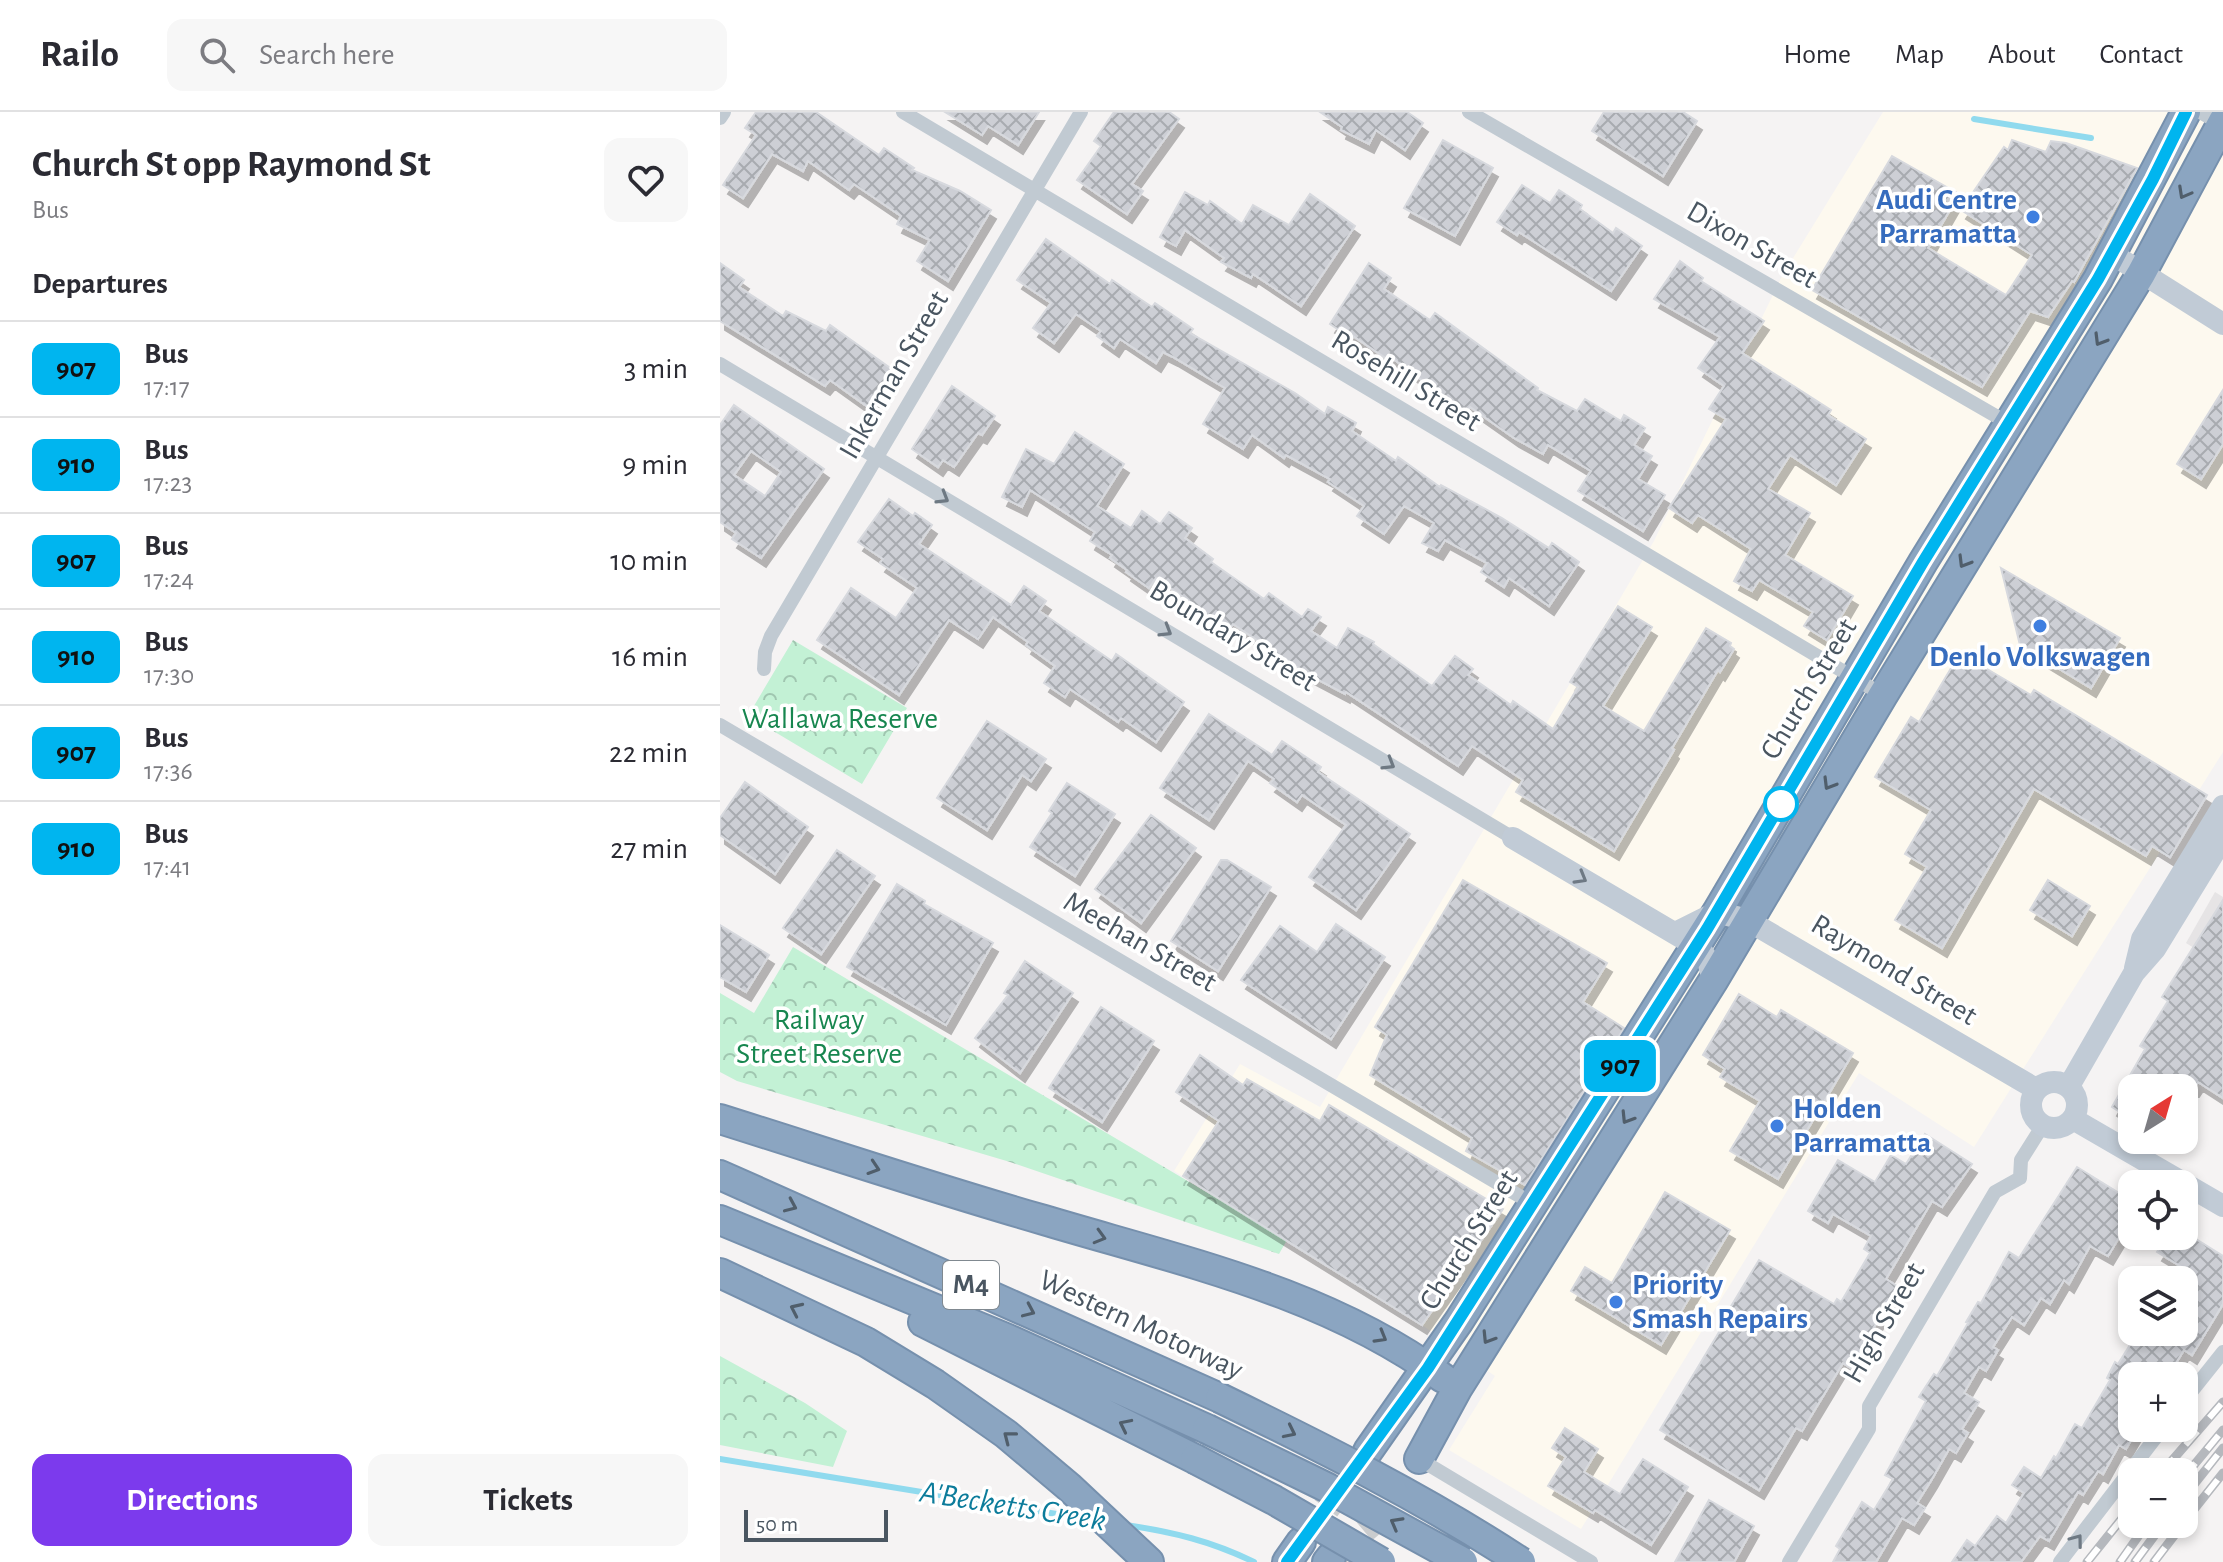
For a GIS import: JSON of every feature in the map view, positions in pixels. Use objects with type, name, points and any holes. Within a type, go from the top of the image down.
[{"type":"highway","name":"Church Street","points":[[1368,1451],[1428,1368],[1533,1204],[1686,939],[1717,912],[2112,254],[2186,112]]},
{"type":"highway","points":[[1419,1459],[1457,1389],[1713,981],[1883,695],[2141,274],[2215,119]]},
{"type":"highway","points":[[720,1119],[980,1202],[1235,1276],[1365,1328],[1457,1389]]},
{"type":"highway","name":"Western Motorway","points":[[720,1175],[1220,1398],[1421,1501],[1521,1562]]},
{"type":"highway","name":"M4","points":[[720,1220],[1008,1339],[1207,1429],[1355,1501],[1463,1562]]},
{"type":"highway","name":"M4","points":[[792,1252],[996,1360],[1195,1459],[1381,1562]]},
{"type":"highway","points":[[720,1273],[866,1342],[935,1384],[1006,1434],[1069,1487],[1149,1562]]},
{"type":"street","points":[[720,118],[724,112]]},
{"type":"street","name":"Rosehill Street","points":[[903,112],[1883,695]]},
{"type":"street","name":"Inkerman Street","points":[[764,669],[765,652],[771,636],[1081,112]]},
{"type":"street","name":"Dixon Street","points":[[1469,112],[2008,423]]},
{"type":"street","points":[[2112,254],[2223,324]]},
{"type":"street","name":"Boundary Street","points":[[720,364],[1686,939]]},
{"type":"street","name":"Meehan Street","points":[[720,725],[1533,1204]]},
{"type":"street","points":[[2134,973],[2142,939],[2223,806]]},
{"type":"street","points":[[2069,1086],[2134,973],[2155,949],[2223,838]]},
{"type":"street","name":"Raymond Street","points":[[1717,912],[1747,920],[2036,1089]]},
{"type":"street","points":[[1686,939],[1703,952],[1709,962],[1713,981]]},
{"type":"street","points":[[2051,1082],[2069,1086],[2077,1104],[2073,1119],[2055,1128],[2043,1125],[2031,1107],[2036,1089],[2051,1082]]},
{"type":"street","points":[[2073,1119],[2223,1206]]},
{"type":"street","name":"High Street","points":[[1789,1562],[1869,1429],[1869,1406],[1995,1192],[2020,1178],[2021,1160],[2043,1125]]},
{"type":"street","points":[[2198,1383],[2223,1352]]},
{"type":"street","points":[[2060,1562],[2152,1442]]},
{"type":"street","points":[[1419,1459],[1591,1562]]},
{"type":"shaded area","points":[[1883,112],[2223,112],[2223,752],[1974,1147],[1859,1073],[1581,1529],[1449,1450],[1495,1376],[1422,1325],[1174,1171],[1240,1064],[1320,1107],[1654,541],[1782,276]]},
{"type":"shaded area","points":[[2215,892],[2223,897],[2223,966],[2186,943]]},
{"type":"green space","name":"Wallawa Reserve","points":[[793,640],[907,708],[862,784],[748,716]]},
{"type":"green space","name":"Railway Street Reserve","points":[[793,947],[1287,1240],[1279,1254],[1010,1162],[737,1081],[720,1072],[720,993],[754,1013]]},
{"type":"green space","points":[[720,1356],[805,1403],[847,1431],[833,1467],[720,1445]]},
{"type":"building","points":[[756,112],[816,112],[879,155],[884,148],[914,168],[912,170],[960,191],[991,210],[948,281],[917,261],[930,240],[897,224],[901,216],[854,184],[849,190],[808,161],[803,171],[772,154],[743,198],[723,185],[756,135],[745,128]]},
{"type":"building","points":[[945,112],[1039,112],[1018,145],[988,126],[982,135]]},
{"type":"building","points":[[1114,112],[1169,112],[1179,119],[1132,184],[1143,191],[1127,214],[1077,180],[1101,146],[1094,141]]},
{"type":"building","points":[[1320,112],[1407,112],[1423,123],[1405,150],[1376,130],[1369,144],[1341,130],[1342,127]]},
{"type":"building","points":[[1604,112],[1683,112],[1697,121],[1663,176],[1592,131]]},
{"type":"building","points":[[1443,140],[1493,168],[1455,236],[1404,208]]},
{"type":"building","points":[[2012,140],[2046,152],[2051,141],[2066,143],[2137,168],[2074,282],[2048,317],[2030,311],[1982,387],[1812,290],[1892,156],[1959,194],[1928,248],[2006,295],[2032,255],[1961,210],[2004,147],[2008,150]]},
{"type":"building","points":[[1522,185],[1550,203],[1559,190],[1582,205],[1580,209],[1613,233],[1616,228],[1642,246],[1611,291],[1519,232],[1517,235],[1497,222]]},
{"type":"building","points":[[1185,192],[1208,205],[1210,201],[1242,224],[1253,205],[1289,225],[1310,194],[1355,226],[1301,306],[1253,274],[1251,278],[1221,262],[1224,258],[1185,230],[1176,246],[1160,237]]},
{"type":"building","points":[[1046,239],[1110,284],[1112,280],[1152,307],[1155,303],[1193,329],[1190,333],[1295,393],[1325,414],[1328,407],[1356,423],[1352,431],[1396,461],[1398,457],[1440,487],[1502,518],[1549,548],[1552,543],[1579,562],[1549,606],[1509,578],[1504,587],[1481,572],[1487,563],[1445,540],[1438,551],[1422,543],[1434,523],[1404,506],[1384,534],[1357,516],[1364,506],[1328,482],[1330,479],[1286,455],[1284,458],[1252,435],[1243,449],[1203,424],[1225,388],[1173,357],[1163,352],[1156,363],[1120,339],[1114,348],[1097,336],[1101,331],[1076,314],[1054,343],[1033,328],[1051,303],[1017,280]]},
{"type":"building","points":[[1680,261],[1703,278],[1701,281],[1764,321],[1742,353],[1831,410],[1828,415],[1866,439],[1836,485],[1790,455],[1768,489],[1810,513],[1785,555],[1853,596],[1827,640],[1804,626],[1813,612],[1759,580],[1752,591],[1734,581],[1751,549],[1698,515],[1692,523],[1669,508],[1726,419],[1709,409],[1724,386],[1698,368],[1720,337],[1654,299]]},
{"type":"building","points":[[720,263],[744,280],[739,287],[783,316],[786,311],[826,331],[830,325],[893,370],[868,407],[830,380],[825,386],[720,321]]},
{"type":"building","points":[[1369,263],[1391,278],[1384,289],[1430,320],[1435,313],[1537,390],[1577,411],[1585,399],[1621,421],[1624,415],[1645,428],[1634,445],[1652,456],[1638,479],[1665,495],[1643,531],[1578,491],[1591,471],[1548,445],[1543,454],[1470,407],[1466,413],[1392,358],[1390,361],[1330,324]]},
{"type":"building","points":[[952,386],[995,416],[982,435],[978,433],[954,467],[943,460],[938,467],[912,449]]},
{"type":"building","points":[[2223,390],[2223,444],[2201,479],[2177,464]]},
{"type":"building","points":[[734,405],[824,469],[761,558],[732,539],[736,533],[720,522],[720,425]],"holes":[[[751,451],[781,472],[765,496],[734,475]]]},
{"type":"building","points":[[1075,432],[1124,464],[1097,506],[1131,528],[1142,511],[1160,524],[1169,512],[1192,528],[1185,538],[1213,559],[1211,562],[1264,599],[1269,593],[1302,617],[1308,609],[1321,617],[1311,631],[1337,648],[1348,628],[1374,642],[1432,686],[1455,656],[1473,669],[1468,675],[1553,729],[1578,687],[1570,682],[1618,606],[1652,627],[1603,706],[1644,731],[1706,628],[1731,643],[1734,649],[1720,672],[1718,670],[1614,851],[1516,792],[1523,780],[1472,746],[1458,766],[1346,692],[1309,675],[1233,624],[1224,636],[1194,615],[1199,608],[1156,578],[1149,588],[1126,572],[1110,558],[1112,555],[1090,541],[1095,532],[1030,490],[1022,507],[1002,497],[1026,449],[1054,464]]},
{"type":"building","points":[[889,499],[932,525],[919,544],[1011,605],[1024,586],[1046,601],[1039,611],[1112,661],[1116,654],[1184,702],[1156,742],[1121,718],[1118,722],[1070,689],[1065,697],[1044,683],[1055,666],[993,617],[978,639],[949,620],[899,695],[817,640],[851,588],[896,618],[917,588],[880,563],[883,559],[858,542]]},
{"type":"building","name":"Denlo Volkswagen","points":[[2001,568],[2120,638],[2091,688],[2020,645]]},
{"type":"building","points":[[1960,653],[2031,695],[2034,690],[2207,795],[2170,857],[2152,846],[2146,856],[2034,789],[1942,948],[1895,920],[1927,867],[1905,854],[1931,810],[1875,777],[1911,717],[1919,722]]},
{"type":"building","points":[[1209,714],[1272,755],[1282,741],[1321,767],[1318,772],[1410,834],[1356,910],[1309,877],[1346,825],[1302,795],[1297,802],[1270,783],[1274,779],[1248,761],[1209,820],[1160,788]]},
{"type":"building","points":[[987,721],[1046,759],[1031,781],[1022,775],[987,830],[937,798]]},
{"type":"building","points":[[745,782],[808,827],[775,874],[720,835],[720,818]]},
{"type":"building","points":[[1067,783],[1115,814],[1075,876],[1030,847]]},
{"type":"building","points":[[1151,815],[1196,848],[1141,923],[1095,889]]},
{"type":"building","points":[[837,850],[875,876],[821,954],[783,928]]},
{"type":"building","points":[[1221,860],[1227,860],[1271,887],[1218,971],[1171,941]]},
{"type":"building","points":[[1463,880],[1607,963],[1583,1002],[1624,1028],[1525,1185],[1466,1151],[1472,1138],[1370,1075],[1387,1035],[1375,1027]]},
{"type":"building","points":[[2048,880],[2090,906],[2072,936],[2030,910]]},
{"type":"building","points":[[897,884],[925,901],[924,904],[993,943],[946,1025],[847,967]]},
{"type":"building","points":[[2223,900],[2223,1098],[2198,1082],[2198,1074],[2131,1074],[2145,1049],[2140,1046],[2168,1001],[2162,997]]},
{"type":"building","points":[[1336,924],[1385,957],[1331,1039],[1241,980],[1280,926],[1317,952]]},
{"type":"building","points":[[720,925],[769,955],[746,992],[720,977]]},
{"type":"building","points":[[1025,961],[1073,993],[1020,1073],[975,1038],[1008,995],[1004,993]]},
{"type":"building","points":[[1739,994],[1777,1017],[1781,1010],[1853,1053],[1778,1179],[1730,1151],[1760,1101],[1720,1077],[1725,1069],[1703,1055]]},
{"type":"building","points":[[1101,1007],[1154,1041],[1102,1122],[1049,1088]]},
{"type":"building","points":[[1200,1055],[1243,1085],[1247,1079],[1320,1121],[1329,1105],[1503,1209],[1422,1325],[1183,1176],[1219,1121],[1176,1092]]},
{"type":"building","points":[[2118,1096],[2118,1111],[2112,1107]]},
{"type":"building","points":[[1925,1134],[1972,1164],[1942,1207],[1932,1201],[1886,1279],[1897,1286],[1851,1368],[1843,1363],[1802,1431],[1796,1428],[1759,1490],[1660,1430],[1759,1260],[1834,1304],[1837,1299],[1841,1302],[1870,1253],[1864,1249],[1871,1236],[1833,1214],[1828,1223],[1808,1211],[1838,1160],[1875,1182],[1891,1155],[1906,1164]]},
{"type":"building","points":[[2077,1167],[2118,1192],[2118,1239],[2108,1256],[2090,1246],[2069,1284],[2064,1280],[2050,1304],[2041,1298],[2024,1325],[2012,1317],[1993,1347],[1998,1350],[1986,1371],[1979,1367],[1964,1393],[1979,1402],[1962,1429],[1968,1433],[1956,1453],[1949,1449],[1917,1503],[1925,1508],[1914,1525],[1902,1518],[1876,1562],[1833,1562],[1840,1549],[1836,1546],[1862,1502],[1874,1510],[1893,1479],[1885,1475],[1926,1401],[1919,1397],[1934,1374],[1937,1376],[2009,1252],[2019,1258]]},
{"type":"building","points":[[1665,1192],[1730,1230],[1661,1345],[1571,1291],[1585,1267],[1612,1283]]},
{"type":"building","points":[[2198,1240],[2223,1256],[2223,1304],[2198,1345],[2198,1266],[2180,1266],[2157,1252],[2198,1250]]},
{"type":"building","points":[[2129,1346],[2197,1346],[2192,1355],[2184,1350],[2177,1362],[2119,1362]]},
{"type":"building","points":[[2115,1362],[2118,1364],[2118,1442],[2130,1442],[2126,1449],[2119,1445],[2103,1474],[2098,1471],[2083,1495],[2078,1492],[2049,1541],[2040,1536],[2021,1562],[1952,1562],[1967,1540],[1975,1546],[1997,1516],[2006,1523],[2024,1493],[2012,1485],[2024,1467],[2041,1478],[2075,1424],[2082,1428],[2110,1380],[2107,1378]]},
{"type":"building","points":[[1565,1428],[1598,1449],[1584,1472],[1620,1494],[1643,1459],[1688,1487],[1651,1545],[1595,1510],[1593,1513],[1548,1486],[1566,1457],[1552,1448]]},
{"type":"building","points":[[1709,1500],[1754,1526],[1734,1562],[1675,1562]]},
{"type":"waterway","points":[[1974,119],[2091,138]]},
{"type":"waterway","name":"A'Becketts Creek","points":[[720,1459],[1087,1519]]},
{"type":"waterway","name":"A'Becketts Creek","points":[[1126,1525],[1192,1538],[1254,1562]]},
{"type":"tunnel","points":[[1301,1542],[1368,1451]]},
{"type":"tunnel","points":[[1331,1557],[1392,1505],[1419,1459]]},
{"type":"railway","points":[[2174,1458],[2223,1402]]},
{"type":"railway","points":[[2198,1460],[2223,1430]]},
{"type":"railway","points":[[2198,1479],[2223,1448]]},
{"type":"railway","points":[[2198,1504],[2223,1473]]},
{"type":"railway","points":[[2087,1562],[2118,1523]]},
{"type":"railway","points":[[2120,1562],[2137,1538]]},
{"type":"railway","points":[[2135,1562],[2153,1538]]},
{"type":"railway","points":[[2154,1562],[2172,1538]]},
{"type":"bus line","name":"907","points":[[1287,1562],[1428,1368],[1707,929],[1923,562],[2098,279],[2186,112]]},
{"type":"place","name":"Audi Centre Parramatta","points":[[2033,217]]},
{"type":"place","name":"Denlo Volkswagen","points":[[2040,626]]},
{"type":"place","name":"Holden Parramatta","points":[[1777,1126]]},
{"type":"place","name":"Priority Smash Repairs","points":[[1616,1302]]}]
